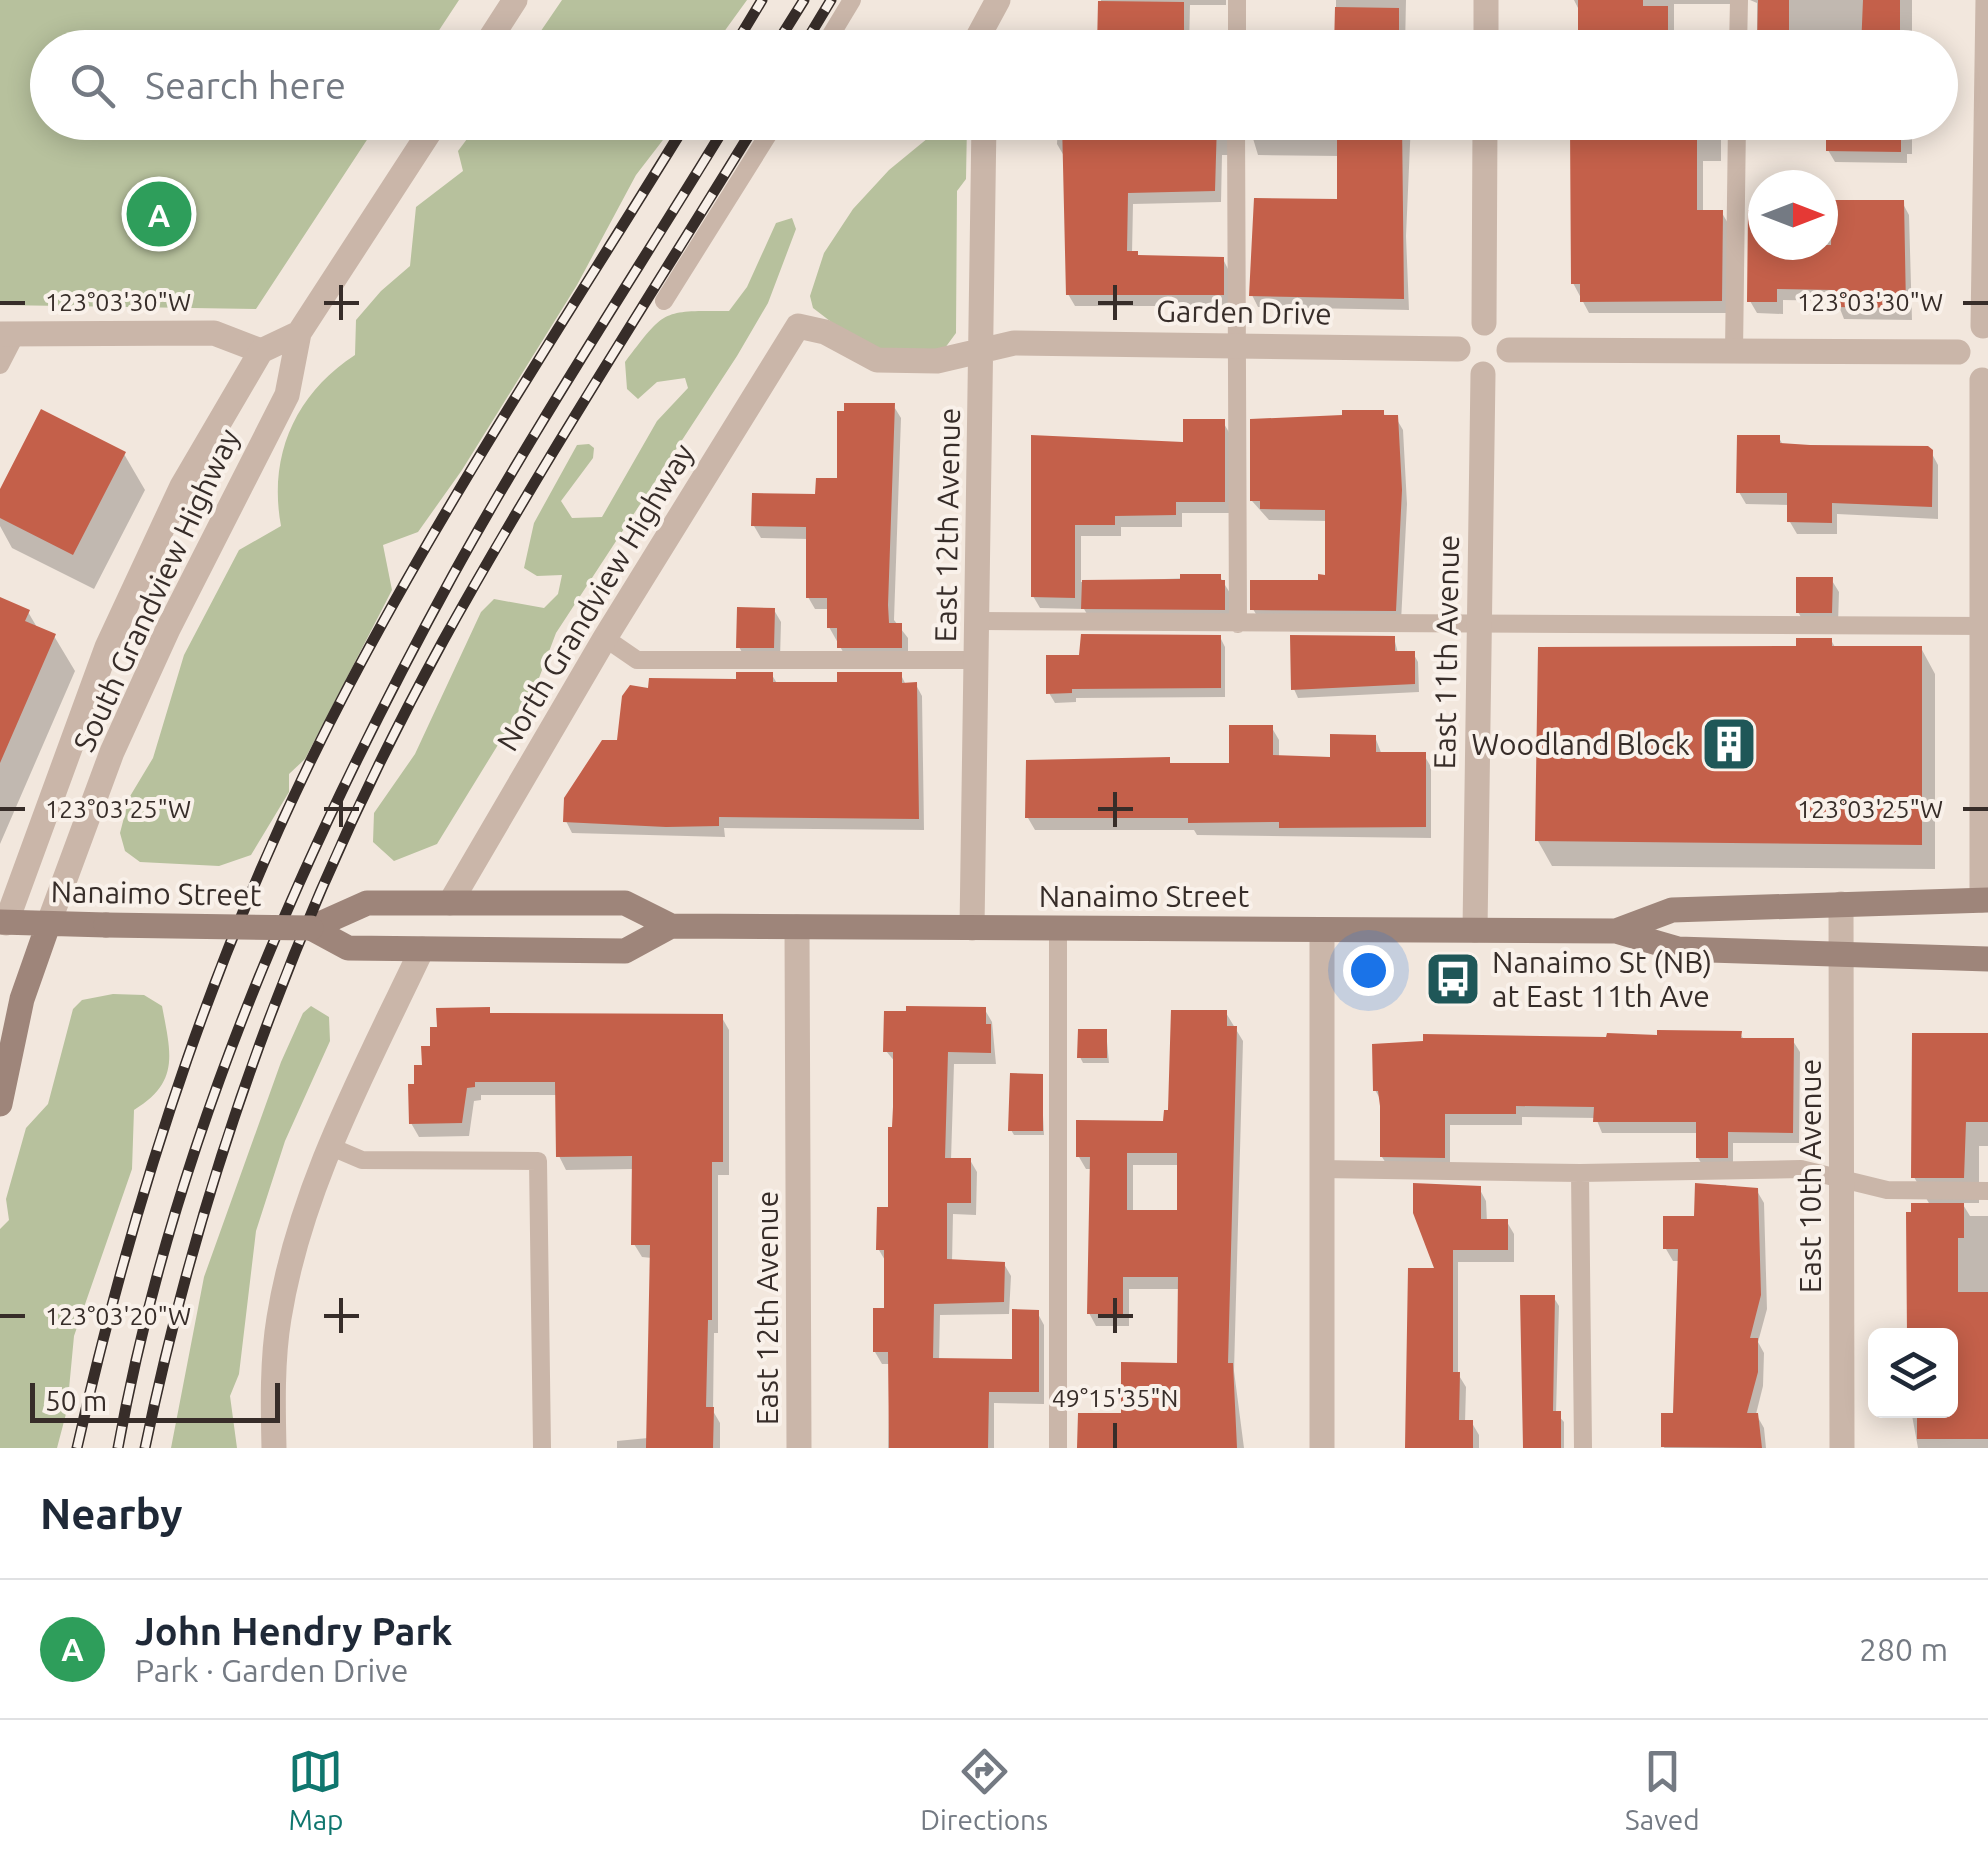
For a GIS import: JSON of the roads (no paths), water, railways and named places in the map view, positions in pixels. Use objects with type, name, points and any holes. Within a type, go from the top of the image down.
[{"type":"main road","name":"Nanaimo Street","points":[[1616,931],[1672,910],[1985,900]]},
{"type":"main road","name":"Nanaimo Street","points":[[2,928],[48,924],[311,928],[367,904],[625,903],[672,926],[1616,931],[1678,950],[1843,958],[1988,959]]},
{"type":"main road","name":"South Grandview Highway","points":[[0,1104],[22,1000],[48,924]]},
{"type":"main road","name":"Nanaimo Street","points":[[311,928],[348,948],[625,950],[672,926]]},
{"type":"street","points":[[496,30],[515,0]]},
{"type":"street","points":[[982,30],[998,0]]},
{"type":"street","points":[[1486,0],[1486,30]]},
{"type":"street","points":[[1958,352],[1968,332],[1985,326],[1988,0]]},
{"type":"street","name":"South Grandview Highway","points":[[48,924],[112,752],[168,629],[287,395],[299,333],[424,140]]},
{"type":"street","name":"East 12th Avenue","points":[[972,928],[984,140]]},
{"type":"street","points":[[1484,323],[1485,140]]},
{"type":"street","points":[[1484,323],[1505,334],[1508,350],[1498,370],[1484,374],[1469,369],[1458,349],[1468,328],[1484,323]]},
{"type":"street","name":"Garden Drive","points":[[798,326],[825,332],[877,360],[937,361],[1014,343],[1458,349]]},
{"type":"street","name":"North Grandview Highway","points":[[450,904],[605,638],[798,326]]},
{"type":"street","points":[[8,334],[214,333],[260,351],[299,333]]},
{"type":"street","points":[[1508,350],[1958,352]]},
{"type":"street","name":"South Grandview Highway","points":[[2,928],[107,647],[182,486],[260,351]]},
{"type":"street","points":[[1958,352],[1968,374],[1985,380],[1985,900]]},
{"type":"street","name":"East 11th Avenue","points":[[1475,930],[1484,374]]},
{"type":"street","name":"East 10th Avenue","points":[[1841,904],[1842,1448]]},
{"type":"street","name":"East 12th Avenue","points":[[797,927],[799,1448]]},
{"type":"street","points":[[1322,930],[1322,1448]]},
{"type":"street","points":[[274,1448],[278,1320],[296,1240],[329,1146],[422,949]]},
{"type":"lane","points":[[833,30],[852,0]]},
{"type":"lane","points":[[1237,0],[1237,30]]},
{"type":"lane","points":[[1738,30],[1739,0]]},
{"type":"lane","points":[[664,301],[765,140]]},
{"type":"lane","points":[[1236,140],[1238,624]]},
{"type":"lane","points":[[1734,352],[1737,140]]},
{"type":"lane","points":[[0,365],[8,334]]},
{"type":"lane","points":[[978,621],[1986,626]]},
{"type":"lane","points":[[605,638],[638,660],[978,660]]},
{"type":"lane","points":[[1058,928],[1058,1448]]},
{"type":"lane","points":[[329,1146],[362,1160],[538,1161],[542,1448]]},
{"type":"lane","points":[[1322,1170],[1580,1174],[1801,1170],[1887,1190],[1988,1191]]},
{"type":"lane","points":[[1580,1174],[1582,1448]]},
{"type":"railway","points":[[744,30],[762,0]]},
{"type":"railway","points":[[785,30],[804,0]]},
{"type":"railway","points":[[813,30],[831,0]]},
{"type":"railway","points":[[77,1448],[127,1251],[187,1058],[222,964],[302,778],[428,543],[676,140]]},
{"type":"railway","points":[[118,1448],[142,1333],[173,1220],[209,1109],[296,890],[345,784],[453,575],[553,404],[717,140]]},
{"type":"railway","points":[[145,1448],[169,1342],[228,1135],[303,934],[346,835],[392,737],[480,575],[746,140]]},
{"type":"place","name":"John Hendry Park","points":[[159,214]]},
{"type":"place","name":"Woodland Block","points":[[1729,744]]},
{"type":"place","name":"Nanaimo St (NB) at East 11th Ave","points":[[1453,979]]}]
